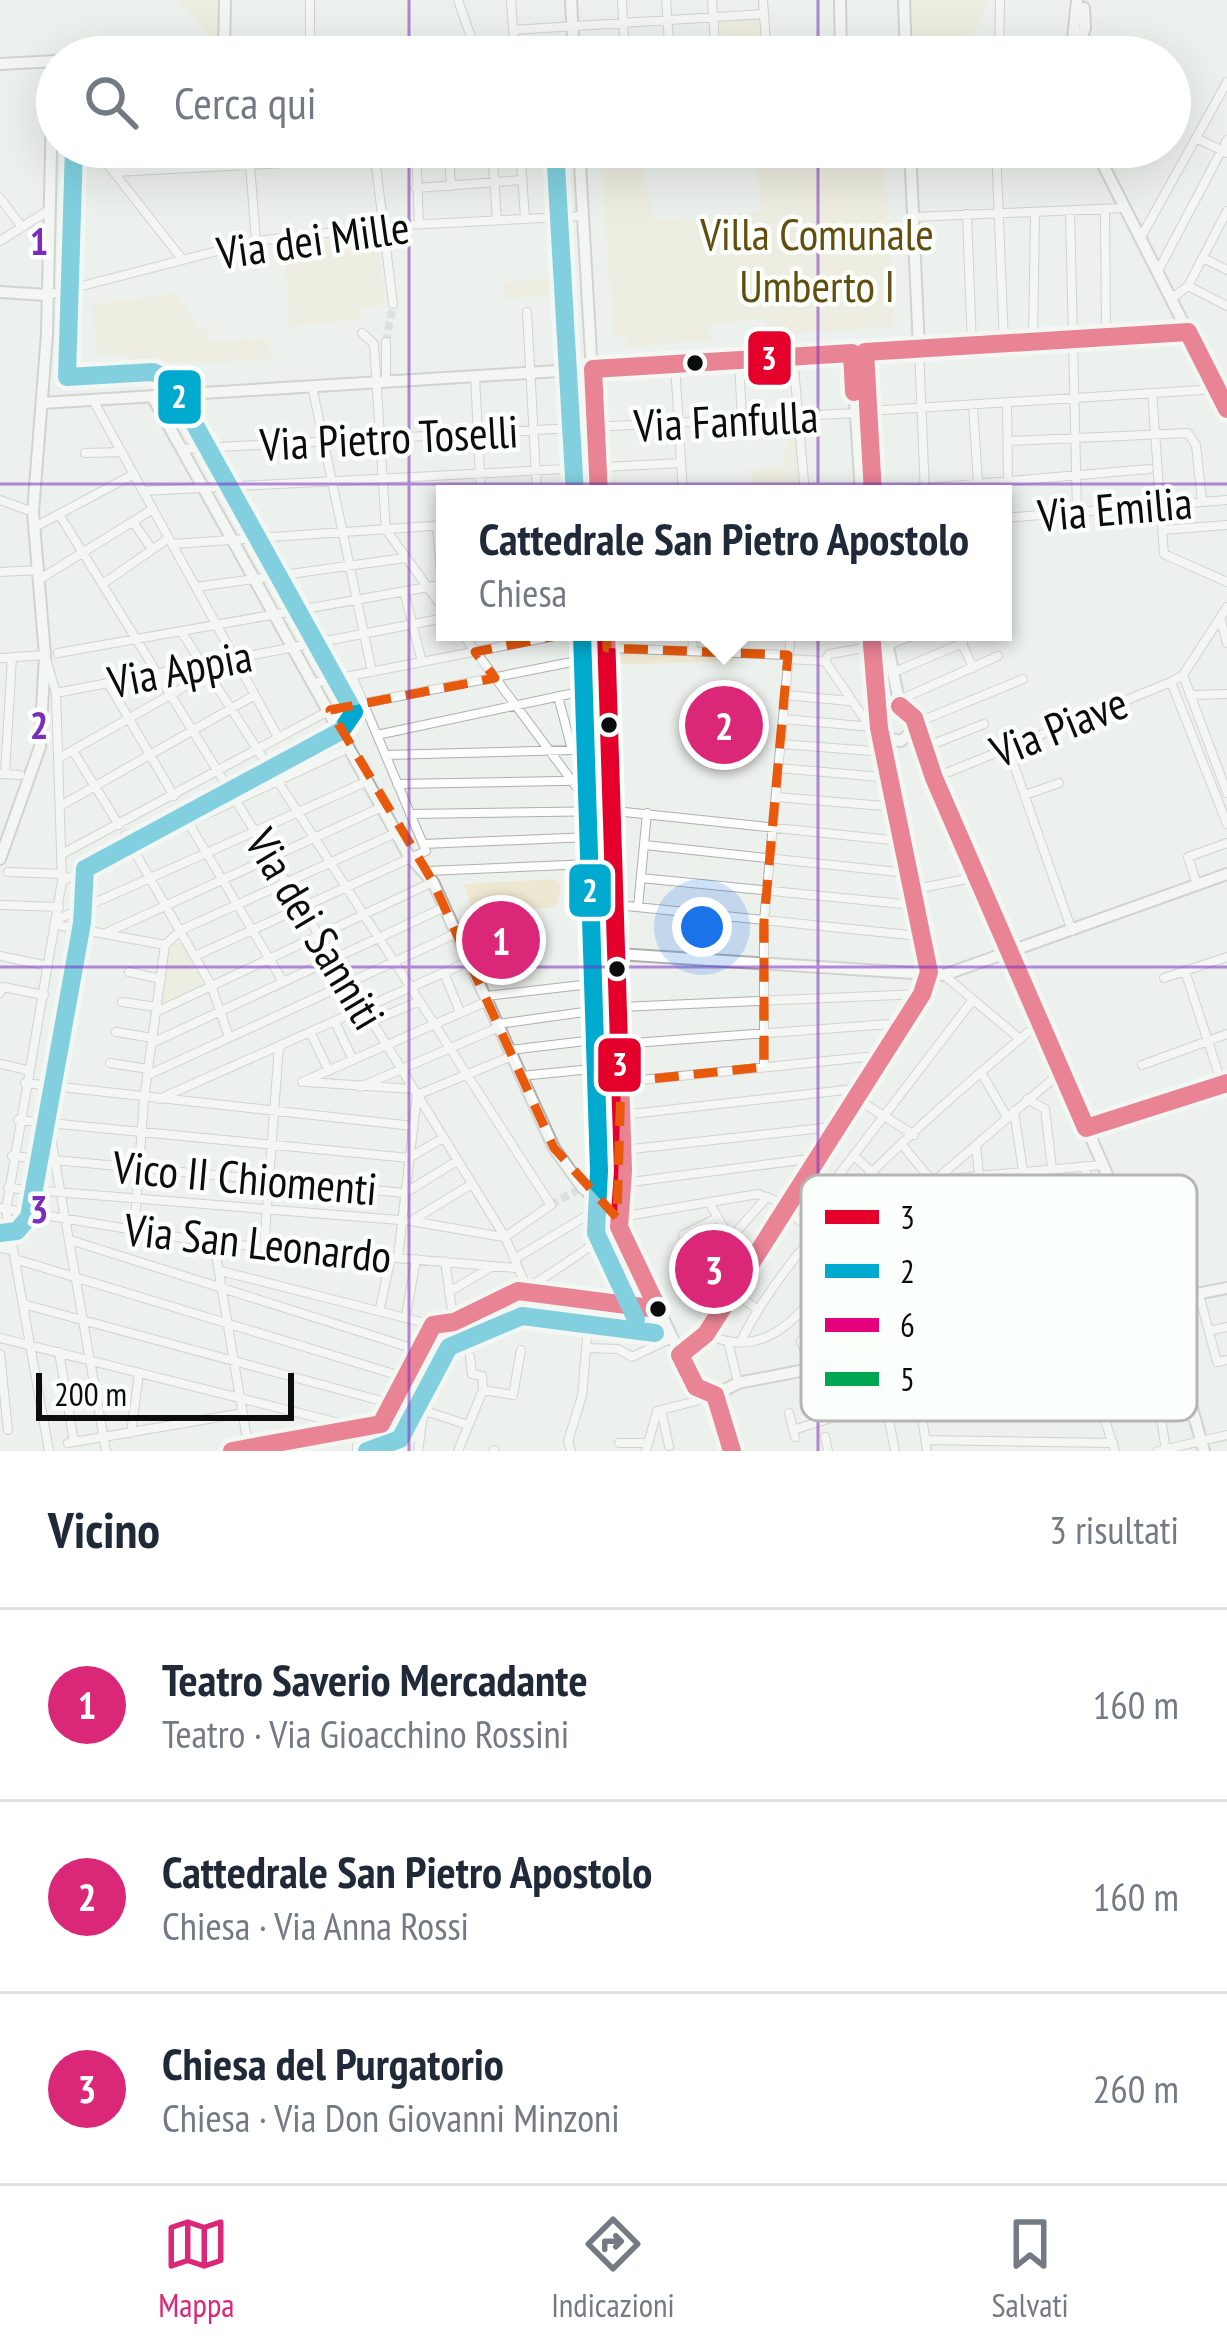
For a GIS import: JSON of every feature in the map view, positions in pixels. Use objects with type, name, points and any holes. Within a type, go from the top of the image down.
[{"type":"street","points":[[225,0],[226,36]]},
{"type":"street","points":[[310,0],[310,36]]},
{"type":"street","points":[[458,0],[471,36]]},
{"type":"street","points":[[511,0],[513,36]]},
{"type":"street","points":[[571,0],[573,36]]},
{"type":"street","points":[[622,0],[624,36]]},
{"type":"street","points":[[666,0],[669,36]]},
{"type":"street","points":[[712,0],[714,36]]},
{"type":"street","points":[[764,0],[766,36]]},
{"type":"street","points":[[840,0],[841,36]]},
{"type":"street","points":[[904,0],[905,36]]},
{"type":"street","points":[[999,36],[1000,0]]},
{"type":"street","points":[[1074,36],[1080,0]]},
{"type":"street","points":[[1080,0],[1082,36]]},
{"type":"street","points":[[513,30],[764,14]]},
{"type":"street","points":[[0,64],[36,62]]},
{"type":"street","points":[[1191,147],[1226,85]]},
{"type":"street","points":[[1157,272],[1225,148],[1196,138]]},
{"type":"street","points":[[50,1451],[3,1209],[62,877],[56,693],[33,512],[52,168]]},
{"type":"street","points":[[112,168],[182,260]]},
{"type":"street","points":[[115,172],[192,168]]},
{"type":"street","points":[[250,168],[256,241]]},
{"type":"street","points":[[377,168],[393,304]]},
{"type":"street","points":[[417,168],[419,224]]},
{"type":"street","points":[[450,168],[451,186]]},
{"type":"street","points":[[494,168],[497,220]]},
{"type":"street","points":[[521,168],[525,219]]},
{"type":"street","points":[[581,168],[599,485]]},
{"type":"street","points":[[911,168],[926,485]]},
{"type":"street","points":[[997,168],[1004,344]]},
{"type":"street","points":[[1105,168],[1227,408]]},
{"type":"street","points":[[1140,238],[1179,168]]},
{"type":"street","points":[[416,188],[522,180]]},
{"type":"street","points":[[0,198],[21,226]]},
{"type":"street","points":[[913,217],[1125,208]]},
{"type":"street","points":[[0,241],[50,210]]},
{"type":"street","points":[[1105,210],[1106,337]]},
{"type":"street","points":[[1171,299],[1188,286],[1223,230],[1227,211]]},
{"type":"street","points":[[1033,342],[1035,212]]},
{"type":"street","points":[[1070,212],[1077,511]]},
{"type":"street","points":[[967,214],[972,346]]},
{"type":"street","name":"Via dei Mille","points":[[47,295],[256,241],[386,226],[583,216]]},
{"type":"street","points":[[1203,258],[1227,270]]},
{"type":"street","points":[[25,296],[48,277]]},
{"type":"street","points":[[1188,286],[1227,306]]},
{"type":"street","points":[[0,292],[47,295]]},
{"type":"street","points":[[25,296],[47,315]]},
{"type":"street","points":[[527,312],[537,485]]},
{"type":"street","points":[[42,403],[1188,332]]},
{"type":"street","points":[[362,333],[374,344],[385,382]]},
{"type":"street","points":[[386,342],[380,437],[386,530],[436,601]]},
{"type":"street","points":[[858,352],[872,485]]},
{"type":"street","points":[[793,356],[804,485]]},
{"type":"street","points":[[739,360],[742,421]]},
{"type":"street","points":[[676,364],[683,485]]},
{"type":"street","points":[[475,376],[480,485]]},
{"type":"street","points":[[312,386],[372,672]]},
{"type":"street","name":"Via Fanfulla","points":[[596,428],[1216,388]]},
{"type":"street","points":[[1152,393],[1164,554],[1227,583]]},
{"type":"street","points":[[152,396],[409,856],[430,876],[554,1148],[580,1188],[618,1222],[696,1388],[710,1393],[732,1451]]},
{"type":"street","points":[[93,400],[278,737]]},
{"type":"street","points":[[1007,404],[1008,479]]},
{"type":"street","points":[[973,406],[978,482]]},
{"type":"street","points":[[860,485],[862,412]]},
{"type":"street","name":"Via Pietro Toselli","points":[[183,449],[596,428]]},
{"type":"street","points":[[1008,441],[1156,430],[1188,433],[1196,445],[1202,501]]},
{"type":"street","points":[[85,453],[122,452]]},
{"type":"street","points":[[143,490],[682,464]]},
{"type":"street","points":[[958,485],[1149,469]]},
{"type":"street","points":[[35,527],[134,474]]},
{"type":"street","points":[[0,500],[33,512]]},
{"type":"street","name":"Via Emilia","points":[[1012,517],[1227,500]]},
{"type":"street","points":[[0,572],[39,575],[85,553],[153,509]]},
{"type":"street","name":"Via dei Sanniti","points":[[59,514],[505,1238],[522,1288]]},
{"type":"street","points":[[133,522],[152,549]]},
{"type":"street","points":[[104,583],[171,541],[436,525]]},
{"type":"street","points":[[1162,530],[1227,525]]},
{"type":"street","points":[[196,586],[405,558]]},
{"type":"street","points":[[0,658],[51,654],[436,585]]},
{"type":"street","points":[[404,591],[422,662]]},
{"type":"street","points":[[1227,608],[1183,675],[1222,762],[1227,793]]},
{"type":"street","name":"Via Appia","points":[[56,693],[207,669],[235,658],[436,617]]},
{"type":"street","points":[[1220,618],[1227,643]]},
{"type":"street","points":[[8,1188],[407,1220],[505,1238],[551,1204],[181,631]]},
{"type":"street","points":[[467,641],[594,810]]},
{"type":"street","points":[[314,683],[529,641]]},
{"type":"street","points":[[606,641],[623,1150],[618,1222]]},
{"type":"street","points":[[692,641],[693,650]]},
{"type":"street","points":[[764,1066],[764,921],[790,641]]},
{"type":"street","points":[[807,1175],[922,994],[928,972],[887,752],[878,727],[872,641]]},
{"type":"street","points":[[886,641],[900,706],[911,712],[934,778],[1107,1175]]},
{"type":"street","points":[[886,646],[898,641]]},
{"type":"street","points":[[892,673],[963,643],[973,668]]},
{"type":"street","points":[[825,661],[829,654],[859,649]]},
{"type":"street","points":[[62,854],[330,710],[607,652],[693,650],[825,661]]},
{"type":"street","points":[[0,859],[40,747],[51,654]]},
{"type":"street","points":[[784,719],[878,727],[906,697],[998,656]]},
{"type":"street","points":[[12,657],[3,774],[20,775]]},
{"type":"street","points":[[825,661],[850,701],[901,741],[914,727],[1023,679]]},
{"type":"street","points":[[59,758],[171,695],[207,669]]},
{"type":"street","name":"Via Piave","points":[[934,778],[1183,675]]},
{"type":"street","points":[[195,956],[426,851],[352,676]]},
{"type":"street","points":[[1171,682],[1227,824]]},
{"type":"street","points":[[108,683],[173,796]]},
{"type":"street","points":[[376,735],[609,685]]},
{"type":"street","points":[[786,694],[850,701]]},
{"type":"street","points":[[1190,695],[1227,694]]},
{"type":"street","points":[[62,805],[255,695]]},
{"type":"street","points":[[558,697],[572,750]]},
{"type":"street","points":[[922,749],[984,724]]},
{"type":"street","points":[[781,744],[887,752]]},
{"type":"street","points":[[8,872],[62,877],[351,747]]},
{"type":"street","points":[[1008,748],[1072,931]]},
{"type":"street","points":[[385,755],[612,749]]},
{"type":"street","points":[[73,751],[119,825]]},
{"type":"street","points":[[779,768],[891,778]]},
{"type":"street","points":[[57,922],[370,780]]},
{"type":"street","points":[[398,784],[614,780]]},
{"type":"street","points":[[1024,795],[1059,783]]},
{"type":"street","points":[[777,796],[895,808]]},
{"type":"street","points":[[108,932],[384,806]]},
{"type":"street","points":[[410,814],[615,811],[901,841]]},
{"type":"street","points":[[638,907],[647,813]]},
{"type":"street","points":[[187,820],[282,980]]},
{"type":"street","points":[[134,1233],[144,1099],[165,944],[181,930],[396,827]]},
{"type":"street","points":[[125,835],[211,985],[229,1037]]},
{"type":"street","points":[[422,844],[616,836]]},
{"type":"street","points":[[1198,885],[1188,857],[1227,843]]},
{"type":"street","points":[[645,845],[908,873]]},
{"type":"street","points":[[122,1002],[156,1009],[364,914],[430,876],[616,862]]},
{"type":"street","points":[[618,954],[944,975],[1227,874]]},
{"type":"street","points":[[641,878],[914,905]]},
{"type":"street","points":[[911,890],[977,878]]},
{"type":"street","points":[[0,904],[59,907]]},
{"type":"street","points":[[617,905],[919,936]]},
{"type":"street","points":[[116,1032],[152,1040],[445,908]]},
{"type":"street","points":[[57,922],[165,944]]},
{"type":"street","points":[[110,1064],[148,1072],[457,933],[521,924]]},
{"type":"street","points":[[0,956],[48,966]]},
{"type":"street","points":[[157,1100],[444,973],[471,963],[521,957]]},
{"type":"street","points":[[1165,978],[1227,957]]},
{"type":"street","points":[[1086,1128],[1225,1083],[1185,971]]},
{"type":"street","points":[[129,972],[160,979]]},
{"type":"street","points":[[444,973],[460,1012]]},
{"type":"street","points":[[944,975],[1020,1039]]},
{"type":"street","points":[[619,981],[487,999],[302,1082],[415,1092],[511,1053],[620,1041],[904,1023]]},
{"type":"street","points":[[1,990],[44,995]]},
{"type":"street","points":[[360,1087],[499,1025],[620,1007],[922,994]]},
{"type":"street","points":[[839,1175],[972,1000]]},
{"type":"street","points":[[372,1021],[419,1001]]},
{"type":"street","points":[[335,1022],[353,1060]]},
{"type":"street","points":[[853,1156],[875,1175],[1040,1022]]},
{"type":"street","points":[[310,1032],[329,1071]]},
{"type":"street","points":[[1142,1065],[1227,1034]]},
{"type":"street","points":[[264,1247],[279,1046]]},
{"type":"street","points":[[621,1082],[886,1054]]},
{"type":"street","points":[[0,1064],[28,1070]]},
{"type":"street","points":[[521,1076],[621,1066]]},
{"type":"street","points":[[939,1175],[1062,1071]]},
{"type":"street","points":[[982,1074],[1011,1114],[1023,1172]]},
{"type":"street","points":[[26,1083],[413,1128],[432,1119]]},
{"type":"street","points":[[42,1087],[106,1451]]},
{"type":"street","points":[[622,1115],[863,1088]]},
{"type":"street","points":[[380,1307],[407,1220],[405,1193],[415,1092]]},
{"type":"street","points":[[857,1099],[914,1136]]},
{"type":"street","points":[[1028,1099],[1045,1109],[1053,1175]]},
{"type":"street","points":[[18,1120],[410,1158],[443,1138]]},
{"type":"street","points":[[623,1150],[841,1126]]},
{"type":"street","points":[[976,1145],[979,1175]]},
{"type":"street","points":[[903,1146],[925,1175]]},
{"type":"street","points":[[623,1183],[818,1158]]},
{"type":"street","name":"Vico II Chiomenti","points":[[8,1162],[55,1161],[405,1193]]},
{"type":"street","points":[[405,1193],[457,1161]]},
{"type":"street","points":[[990,1175],[1102,1165]]},
{"type":"street","points":[[1084,1166],[1087,1175]]},
{"type":"street","points":[[407,1220],[472,1184]]},
{"type":"street","points":[[680,1355],[706,1334],[801,1185]]},
{"type":"street","points":[[709,1202],[725,1235],[734,1237],[768,1196]]},
{"type":"street","points":[[221,1271],[380,1307],[433,1324],[454,1322],[522,1288],[618,1222],[709,1202],[768,1196],[801,1220]]},
{"type":"street","points":[[516,1263],[598,1208]]},
{"type":"street","name":"Via San Leonardo","points":[[3,1209],[214,1243],[493,1266],[516,1263]]},
{"type":"street","points":[[683,1235],[717,1218]]},
{"type":"street","points":[[69,1240],[418,1350]]},
{"type":"street","points":[[214,1243],[249,1450]]},
{"type":"street","points":[[0,1248],[76,1279],[404,1378]]},
{"type":"street","points":[[741,1341],[757,1310],[801,1255]]},
{"type":"street","points":[[406,1316],[416,1258]]},
{"type":"street","points":[[418,1451],[424,1413],[456,1337],[445,1261]]},
{"type":"street","points":[[449,1292],[493,1266]]},
{"type":"street","points":[[522,1288],[590,1306],[658,1309]]},
{"type":"street","points":[[1222,1361],[1198,1293],[1227,1288]]},
{"type":"street","points":[[732,1291],[757,1310]]},
{"type":"street","points":[[22,1304],[468,1425]]},
{"type":"street","points":[[706,1334],[728,1342],[756,1343],[777,1336],[801,1309]]},
{"type":"street","points":[[232,1451],[380,1424],[433,1324]]},
{"type":"street","points":[[571,1451],[568,1441],[582,1396],[588,1326]]},
{"type":"street","points":[[1209,1331],[1227,1327]]},
{"type":"street","points":[[0,1338],[359,1428]]},
{"type":"street","points":[[587,1348],[618,1349],[632,1357],[672,1338]]},
{"type":"street","points":[[728,1342],[738,1383]]},
{"type":"street","points":[[483,1385],[513,1395],[521,1351]]},
{"type":"street","points":[[59,1352],[71,1442],[243,1413]]},
{"type":"street","points":[[0,1354],[8,1430]]},
{"type":"street","points":[[458,1451],[483,1385],[482,1376],[472,1374],[470,1356]]},
{"type":"street","points":[[618,1443],[644,1445],[663,1409],[738,1383],[801,1370]]},
{"type":"street","points":[[131,1432],[139,1373]]},
{"type":"street","points":[[663,1409],[669,1446]]},
{"type":"street","points":[[789,1413],[794,1433],[835,1421]]},
{"type":"street","points":[[889,1421],[894,1451]]},
{"type":"street","points":[[380,1424],[391,1435],[419,1438]]},
{"type":"street","points":[[357,1451],[359,1428]]},
{"type":"street","points":[[390,1451],[391,1435]]},
{"type":"street","points":[[1163,1450],[1203,1446],[1227,1436]]},
{"type":"street","points":[[825,1437],[828,1451]]},
{"type":"street","points":[[927,1446],[1114,1447]]},
{"type":"highlighted area","points":[[606,626],[607,648],[788,655],[764,921],[764,1067],[621,1082],[617,1218],[554,1148],[433,882],[330,710],[495,678],[475,652]]},
{"type":"green space","points":[[176,0],[218,0],[219,36],[210,36]]},
{"type":"green space","points":[[910,0],[989,0],[973,36],[911,36]]},
{"type":"green space","points":[[762,18],[764,36],[721,36],[720,20]]},
{"type":"green space","name":"Villa Comunale Umberto I","points":[[601,168],[644,168],[653,220],[761,211],[758,168],[885,168],[894,327],[767,335],[765,319],[709,324],[710,340],[627,347],[626,335],[614,335]]},
{"type":"green space","points":[[377,234],[385,304],[360,309],[360,319],[290,327],[284,245]]},
{"type":"green space","points":[[574,277],[575,290],[505,300],[503,282]]},
{"type":"green space","points":[[176,293],[199,329],[209,329],[210,341],[270,338],[271,360],[130,365],[129,354],[98,356],[92,305]]},
{"type":"green space","points":[[794,423],[799,485],[752,485],[751,467],[758,474],[762,467],[783,466],[783,448],[788,447],[786,429],[754,427],[754,436],[749,436],[748,426]]},
{"type":"green space","points":[[607,648],[734,651],[733,661],[608,665]]},
{"type":"green space","points":[[555,879],[561,887],[556,907],[474,914],[464,884]]},
{"type":"green space","points":[[181,942],[202,983],[162,1003],[170,945]]},
{"type":"tunnel","points":[[386,342],[393,304]]},
{"type":"tunnel","points":[[551,1205],[579,1189]]},
{"type":"tunnel","points":[[588,1326],[590,1308]]},
{"type":"transit line","name":"2","points":[[0,1233],[17,1231],[29,1217],[82,923],[85,869],[341,731],[354,712],[170,380],[153,372],[67,377],[73,168]]},
{"type":"transit line","name":"2","points":[[556,168],[574,485]]},
{"type":"transit line","name":"3","points":[[872,485],[865,352],[1188,332],[1227,409]]},
{"type":"transit line","name":"3","points":[[599,485],[593,369],[852,353],[854,392]]},
{"type":"transit line","name":"2","points":[[582,641],[599,1171],[596,1233],[636,1319]]},
{"type":"transit line","name":"3","points":[[606,641],[623,1171],[619,1227],[658,1309]]},
{"type":"transit line","name":"3","points":[[807,1175],[922,994],[929,972],[879,728],[872,641]]},
{"type":"transit line","name":"3","points":[[900,706],[914,718],[934,778],[1086,1128],[1227,1083]]},
{"type":"transit line","name":"3","points":[[732,1451],[715,1395],[696,1387],[680,1355],[706,1334],[801,1184]]},
{"type":"transit line","name":"3","points":[[232,1451],[381,1424],[433,1325],[454,1322],[518,1291],[658,1309]]},
{"type":"transit line","name":"2","points":[[367,1451],[400,1439],[449,1347],[522,1316],[655,1333]]},
{"type":"place","name":"Cattedrale San Pietro Apostolo","points":[[724,725]]},
{"type":"place","name":"Teatro Saverio Mercadante","points":[[501,940]]},
{"type":"place","name":"Chiesa del Purgatorio","points":[[714,1269]]}]
